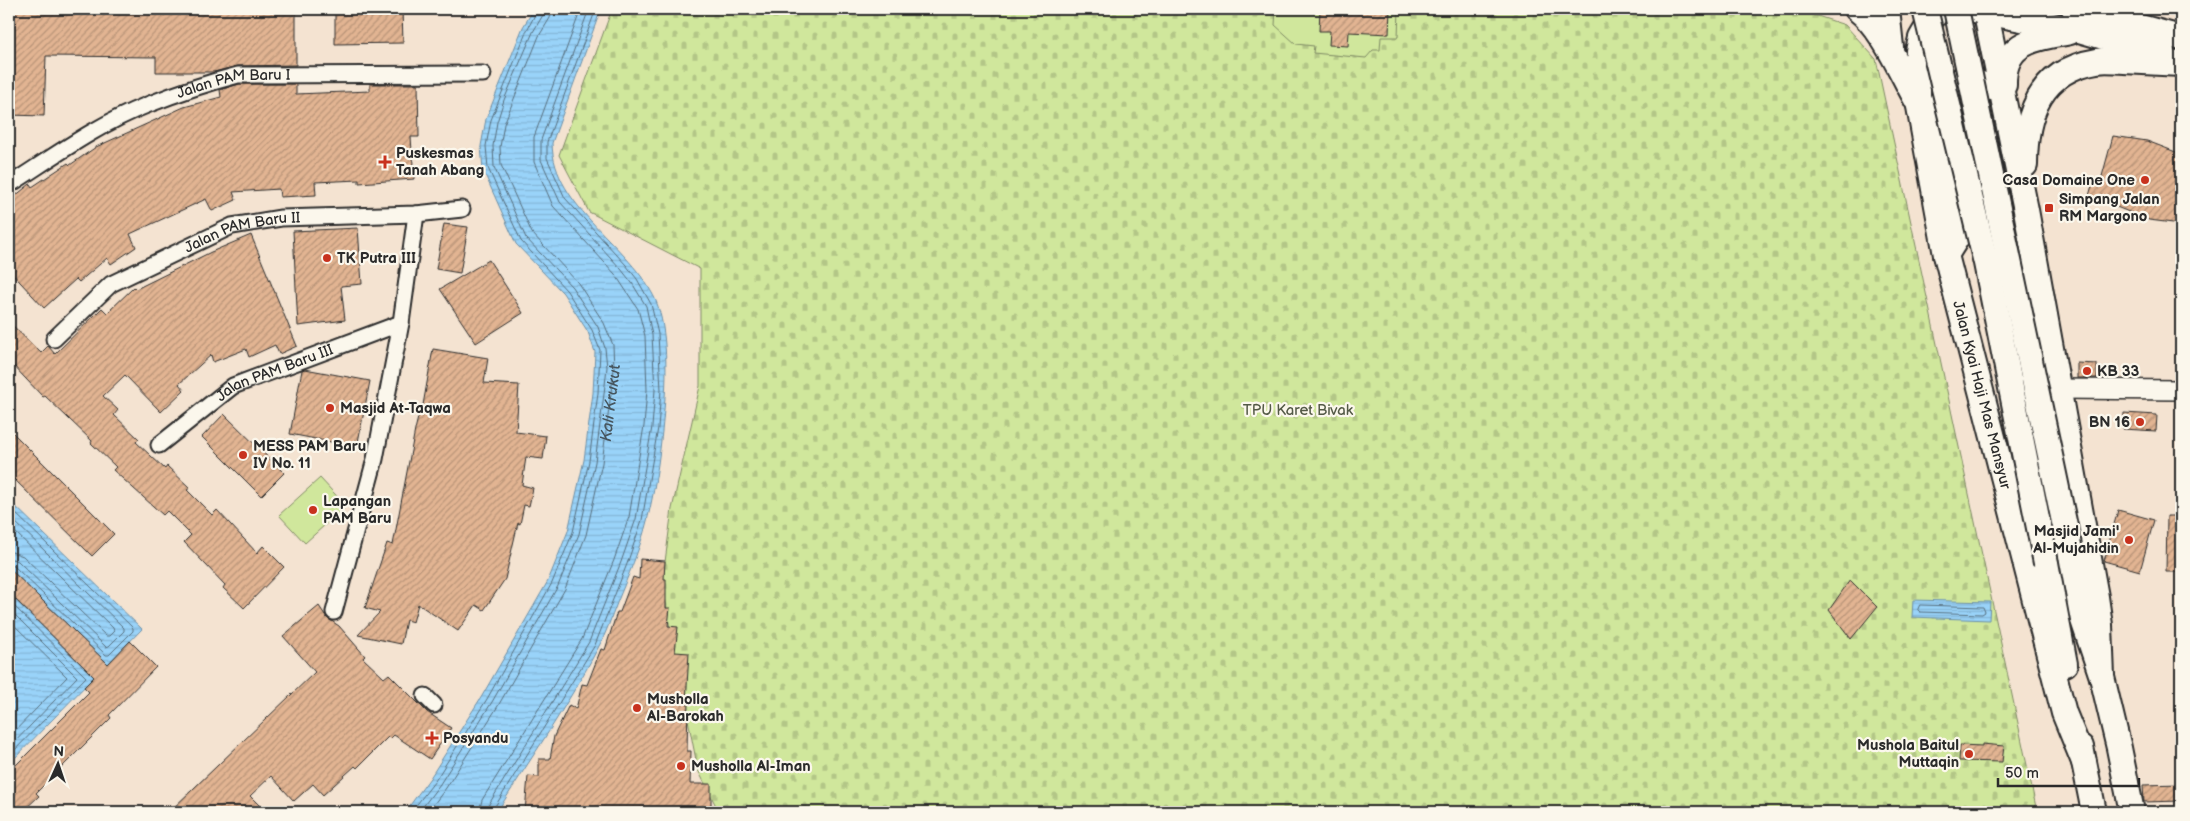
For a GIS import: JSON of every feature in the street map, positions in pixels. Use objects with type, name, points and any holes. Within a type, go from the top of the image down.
[{"type":"main road","points":[[1857,9],[1874,26],[1918,101]]},
{"type":"main road","points":[[1887,9],[1892,57]]},
{"type":"main road","name":"Jalan Kyai Haji Mas Mansyur","points":[[1925,9],[1986,262],[2094,812]]},
{"type":"main road","name":"Jalan Kyai Haji Mas Mansyur","points":[[1938,9],[1921,38],[1918,51],[1918,101],[1946,255],[2061,704],[2084,762]]},
{"type":"main road","points":[[1956,9],[2083,620],[2102,678],[2132,812]]},
{"type":"main road","points":[[2102,678],[2100,625],[2096,597],[2026,210],[2005,99],[1980,10],[2077,19],[2181,38]]},
{"type":"main road","points":[[2005,99],[2006,68],[2009,57],[2016,48],[2039,39],[2077,19],[2181,59]]},
{"type":"main road","points":[[2026,210],[2025,152],[2031,116],[2040,94],[2053,78],[2071,67],[2099,60],[2181,64]]},
{"type":"main road","points":[[1946,255],[1956,239],[1959,219],[1940,124],[1942,96],[1953,84],[1967,80],[1982,84],[2005,99]]},
{"type":"street","name":"Jalan PAM Baru I","points":[[9,185],[94,132],[146,105],[204,84],[238,75],[483,74]]},
{"type":"street","name":"Jalan PAM Baru II","points":[[54,339],[111,284],[232,226],[280,218],[416,214],[462,209]]},
{"type":"street","points":[[334,612],[375,459],[401,323],[416,214]]},
{"type":"street","name":"Jalan PAM Baru III","points":[[159,445],[233,386],[401,323]]},
{"type":"street","points":[[2058,389],[2181,390]]},
{"type":"green space","name":"TPU Karet Bivak","points":[[612,9],[1796,9],[1845,25],[1876,59],[2037,812],[745,812],[743,809],[716,806],[698,770],[667,613],[663,577],[672,509],[700,386],[700,269],[589,212],[559,155]]},
{"type":"green space","points":[[1276,9],[1399,9],[1398,37],[1381,37],[1380,50],[1373,50],[1366,58],[1313,53],[1314,46],[1296,44],[1275,25]]},
{"type":"green space","name":"Lapangan PAM Baru","points":[[320,478],[346,506],[305,543],[279,515]]},
{"type":"water","name":"Kali Krukut","points":[[534,9],[601,9],[552,143],[556,166],[565,187],[579,207],[644,281],[656,301],[660,313],[665,340],[666,384],[656,480],[641,542],[604,637],[562,711],[497,812],[405,812],[430,778],[482,696],[548,581],[568,531],[584,460],[593,393],[595,352],[588,332],[563,293],[516,244],[483,170],[481,146],[486,119],[523,27]]},
{"type":"water","points":[[9,500],[142,629],[108,664],[9,568]]},
{"type":"water","points":[[9,594],[94,677],[9,764]]},
{"type":"water","points":[[1913,600],[1990,602],[1989,620],[1912,617]]},
{"type":"building","points":[[11,9],[296,9],[296,65],[238,66],[214,72],[156,72],[156,57],[46,56],[44,116],[9,115]]},
{"type":"building","points":[[335,9],[402,9],[403,43],[335,44]]},
{"type":"building","points":[[1320,9],[1390,9],[1389,34],[1349,32],[1348,46],[1329,45],[1330,31],[1319,31]]},
{"type":"building","points":[[239,84],[296,84],[296,94],[370,91],[370,84],[418,84],[419,137],[411,137],[414,179],[359,183],[359,180],[315,182],[316,195],[280,197],[279,189],[233,192],[236,200],[212,211],[206,199],[130,234],[136,247],[111,264],[107,258],[79,282],[76,279],[44,308],[9,270],[9,201],[30,184],[32,187],[96,147],[184,107],[221,97],[220,90]]},
{"type":"building","name":"Casa Domaine One","points":[[2113,136],[2147,141],[2181,154],[2181,224],[2149,220],[2089,196],[2094,178],[2101,180]]},
{"type":"building","points":[[444,224],[468,227],[460,273],[436,269]]},
{"type":"building","name":"TK Putra III","points":[[358,228],[362,284],[341,286],[345,320],[298,326],[293,231]]},
{"type":"building","points":[[251,235],[297,346],[279,354],[275,345],[249,357],[246,349],[213,362],[211,355],[179,384],[184,390],[161,412],[125,375],[103,396],[118,410],[114,415],[139,439],[136,442],[165,469],[167,466],[190,488],[187,490],[212,515],[217,510],[257,553],[263,546],[284,567],[244,608],[223,588],[225,585],[184,542],[191,535],[167,511],[163,515],[113,470],[116,467],[91,443],[92,441],[45,396],[43,397],[9,361],[9,322],[41,353],[48,346],[55,354],[102,308],[107,313],[134,287],[136,289],[211,252]]},
{"type":"building","points":[[489,260],[523,313],[476,343],[440,289]]},
{"type":"building","points":[[433,349],[488,358],[484,383],[519,385],[516,432],[546,436],[543,459],[526,457],[522,485],[533,488],[529,506],[524,505],[520,524],[518,523],[505,579],[484,610],[476,605],[458,631],[418,604],[413,622],[406,620],[401,644],[358,635],[380,612],[365,608],[387,543],[393,545]]},
{"type":"building","name":"KB 33","points":[[2077,363],[2097,364],[2097,378],[2077,378]]},
{"type":"building","name":"Masjid At-Taqwa","points":[[302,370],[370,381],[357,447],[290,434]]},
{"type":"building","name":"BN 16","points":[[2124,413],[2157,415],[2156,431],[2123,429]]},
{"type":"building","name":"MESS PAM Baru IV No. 11","points":[[224,414],[284,473],[261,496],[202,437]]},
{"type":"building","points":[[9,429],[114,534],[92,556],[9,474]]},
{"type":"building","name":"Masjid Jami' Al-Mujahidin","points":[[2118,510],[2154,520],[2140,571],[2104,561]]},
{"type":"building","points":[[2167,516],[2181,516],[2181,572],[2166,572]]},
{"type":"building","points":[[640,559],[665,561],[666,608],[670,608],[668,626],[678,627],[675,652],[689,653],[686,702],[688,702],[687,751],[691,751],[690,784],[711,784],[711,812],[525,812],[528,776],[539,777],[539,759],[550,759],[554,736],[569,705],[576,709],[582,684],[587,685],[601,649],[605,650],[617,612],[620,612],[633,577],[639,579]]},
{"type":"building","points":[[9,568],[108,664],[130,641],[156,667],[109,715],[111,718],[36,793],[39,796],[22,812],[9,812],[9,772],[89,692],[84,687],[94,677],[9,593]]},
{"type":"building","points":[[1850,580],[1877,607],[1851,639],[1829,610]]},
{"type":"building","points":[[319,606],[327,618],[339,626],[365,656],[363,658],[384,678],[389,674],[427,712],[451,728],[430,759],[394,735],[390,739],[388,737],[357,768],[355,766],[323,795],[313,784],[294,801],[271,776],[250,796],[266,812],[169,812],[315,672],[283,636]]},
{"type":"building","points":[[1982,744],[2004,746],[2002,762],[1959,761],[1960,745],[1982,746]]},
{"type":"building","points":[[2181,784],[2181,801],[2144,802],[2143,785]]},
{"type":"place","name":"Puskesmas Tanah Abang","points":[[385,162]]},
{"type":"place","name":"Casa Domaine One","points":[[2145,180]]},
{"type":"place","name":"Simpang Jalan RM Margono","points":[[2049,208]]},
{"type":"place","name":"TK Putra III","points":[[327,258]]},
{"type":"place","name":"KB 33","points":[[2087,371]]},
{"type":"place","name":"Masjid At-Taqwa","points":[[330,408]]},
{"type":"place","name":"BN 16","points":[[2140,422]]},
{"type":"place","name":"MESS PAM Baru IV No. 11","points":[[243,455]]},
{"type":"place","name":"Lapangan PAM Baru","points":[[313,510]]},
{"type":"place","name":"Masjid Jami' Al-Mujahidin","points":[[2129,540]]},
{"type":"place","name":"Musholla Al-Barokah","points":[[637,708]]},
{"type":"place","name":"Posyandu","points":[[432,738]]},
{"type":"place","name":"Mushola Baitul Muttaqin","points":[[1969,754]]},
{"type":"place","name":"Musholla Al-Iman","points":[[681,766]]}]
